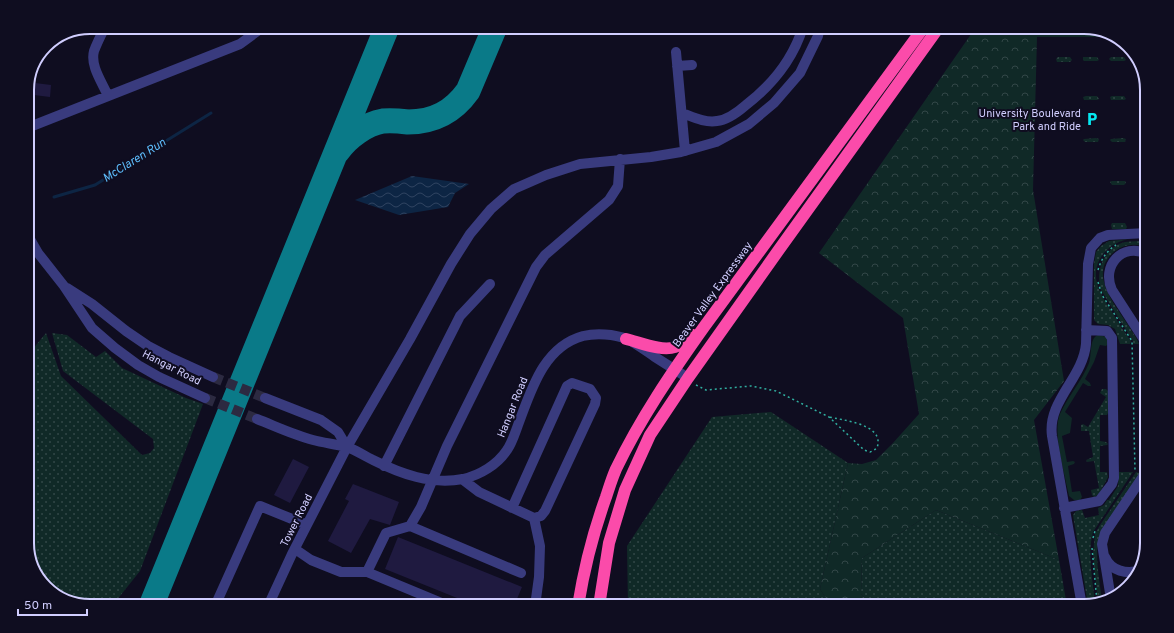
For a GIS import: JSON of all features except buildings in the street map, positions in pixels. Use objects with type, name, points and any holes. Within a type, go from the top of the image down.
[{"type":"highway","name":"Beaver Valley Expressway","points":[[579,599],[583,575],[596,527],[616,470],[639,427],[674,369],[919,34]]},
{"type":"highway","points":[[600,599],[609,543],[625,490],[650,435],[688,378],[934,34]]},
{"type":"highway","points":[[626,339],[660,348],[671,348],[681,345],[704,327]]},
{"type":"street","points":[[102,34],[94,51],[94,67],[108,96]]},
{"type":"street","points":[[34,125],[240,44],[254,34]]},
{"type":"street","points":[[682,113],[699,119],[716,121],[725,119],[740,110],[759,95],[778,73],[793,50],[800,34]]},
{"type":"street","name":"Tower Road","points":[[271,599],[347,447],[410,339],[451,264],[470,234],[491,209],[514,189],[546,175],[580,164],[651,157],[685,151],[716,142],[749,124],[774,103],[800,73],[818,34]]},
{"type":"street","points":[[676,52],[685,151]]},
{"type":"street","points":[[677,66],[692,65]]},
{"type":"street","points":[[410,526],[434,480],[447,446],[536,267],[545,255],[609,200],[618,186],[620,159]]},
{"type":"street","points":[[1081,599],[1052,436],[1052,420],[1057,405],[1082,363],[1085,351],[1088,258],[1091,248],[1100,238],[1108,235],[1140,233]]},
{"type":"street","name":"Hangar Road","points":[[34,247],[38,254],[64,286],[92,328],[115,348],[148,371],[205,398]]},
{"type":"street","points":[[1140,251],[1136,250],[1123,253],[1112,264],[1109,273],[1109,282],[1112,290],[1140,333]]},
{"type":"street","points":[[384,466],[460,316],[490,284]]},
{"type":"street","name":"Hangar Road","points":[[64,286],[92,304],[148,346],[213,377]]},
{"type":"street","points":[[1064,508],[1099,501],[1112,484],[1114,478],[1112,338],[1107,331],[1086,330]]},
{"type":"street","name":"Hangar Road","points":[[257,419],[312,440],[347,447],[384,466],[413,476],[442,481],[462,479],[490,468],[508,449],[538,376],[555,350],[567,342],[587,335],[602,335],[626,339],[688,378]]},
{"type":"street","points":[[462,479],[480,492],[512,508],[534,518],[541,516],[545,511],[595,404],[596,398],[590,390],[572,383],[567,386],[512,508]]},
{"type":"street","name":"Hangar Road","points":[[265,398],[322,420],[338,432],[347,447]]},
{"type":"street","points":[[1110,592],[1102,544],[1105,533],[1140,481]]},
{"type":"street","points":[[218,599],[260,506],[307,525]]},
{"type":"street","points":[[534,518],[540,546],[539,577],[536,599]]},
{"type":"street","points":[[367,572],[386,533],[410,526],[521,573]]},
{"type":"street","points":[[295,549],[311,560],[341,572],[367,572],[432,599]]},
{"type":"street","points":[[1104,555],[1108,563],[1121,571],[1131,571]]},
{"type":"path","points":[[688,378],[699,387],[706,390],[744,386],[768,388],[790,397],[829,417],[871,428],[878,438],[878,446],[870,452],[864,450],[829,417]]},
{"type":"green space","points":[[971,34],[1084,34],[1102,37],[1037,37],[1033,190],[1064,381],[1034,420],[1059,560],[936,510],[862,558],[861,594],[866,599],[826,599],[820,589],[848,463],[862,464],[876,460],[919,414],[903,318],[819,253]]},
{"type":"green space","points":[[1058,57],[1070,57],[1072,60],[1070,62],[1057,62],[1056,59]]},
{"type":"green space","points":[[1083,57],[1097,57],[1099,60],[1084,61]]},
{"type":"green space","points":[[1111,57],[1124,57],[1126,60],[1111,61],[1109,59]]},
{"type":"green space","points":[[1097,96],[1099,99],[1084,100],[1083,97]]},
{"type":"green space","points":[[1124,96],[1126,99],[1111,100],[1110,97]]},
{"type":"green space","points":[[1084,139],[1099,139],[1098,142],[1085,142],[1083,140]]},
{"type":"green space","points":[[1111,139],[1126,139],[1125,142],[1112,142],[1110,140]]},
{"type":"green space","points":[[1125,181],[1126,183],[1124,185],[1112,185],[1110,182]]},
{"type":"green space","points":[[1112,223],[1125,223],[1127,227],[1126,229],[1112,229]]},
{"type":"green space","points":[[1131,239],[1116,243],[1104,253],[1096,269],[1097,284],[1103,298],[1123,331],[1131,341],[1130,344],[1120,344],[1115,329],[1108,325],[1098,324],[1094,320],[1094,264],[1096,252],[1101,246],[1109,241]]},
{"type":"green space","points":[[1133,241],[1140,241],[1140,245],[1130,245],[1115,251],[1106,262],[1103,273],[1105,285],[1110,298],[1139,344],[1133,344],[1133,341],[1101,290],[1099,283],[1100,268],[1107,254],[1118,245]]},
{"type":"green space","points":[[46,333],[61,376],[142,455],[150,453],[154,448],[153,439],[63,371],[52,333],[67,335],[96,357],[105,351],[122,368],[186,398],[203,404],[140,571],[118,599],[83,599],[66,593],[48,580],[37,561],[34,546],[34,348]]},
{"type":"green space","points":[[1098,335],[1107,337],[1107,345],[1100,345],[1094,362],[1085,379],[1091,386],[1083,383],[1065,412],[1072,418],[1070,433],[1062,436],[1067,462],[1075,462],[1074,464],[1068,466],[1072,492],[1080,491],[1082,497],[1080,500],[1074,500],[1069,496],[1062,466],[1057,431],[1058,422],[1063,407],[1086,370],[1090,360],[1093,340]]},
{"type":"green space","points":[[1102,389],[1106,389],[1108,391],[1108,413],[1107,415],[1100,415],[1100,441],[1108,444],[1100,446],[1100,472],[1107,472],[1108,477],[1099,494],[1094,497],[1091,490],[1099,488],[1094,461],[1087,462],[1086,460],[1093,457],[1089,431],[1081,431],[1081,425],[1083,424],[1088,427],[1106,397],[1100,393]]},
{"type":"green space","points":[[771,412],[848,463],[820,589],[826,599],[628,599],[627,546],[712,417]]},
{"type":"green space","points":[[1119,472],[1133,472],[1093,532],[1090,558],[1094,598],[1087,599],[1073,515],[1076,511],[1082,510],[1085,518],[1099,515],[1098,508],[1109,500],[1118,486]]},
{"type":"green space","points":[[1136,472],[1140,473],[1102,530],[1099,537],[1097,555],[1101,596],[1098,597],[1093,553],[1095,534]]},
{"type":"green space","points":[[936,510],[1059,560],[1066,599],[866,599],[861,594],[862,558]]},
{"type":"water","points":[[412,176],[469,184],[455,193],[448,207],[399,215],[355,200]]},
{"type":"waterway","name":"McClaren Run","points":[[54,197],[95,185],[211,113]]},
{"type":"taxiway","points":[[154,599],[384,34]]},
{"type":"taxiway","points":[[338,151],[358,132],[370,125],[383,121],[417,122],[426,120],[434,118],[456,105],[468,91],[492,34]]},
{"type":"tunnel","points":[[213,377],[265,398]]},
{"type":"tunnel","points":[[205,398],[257,419]]},
{"type":"place","name":"University Boulevard Park and Ride","points":[[1092,119]]}]
